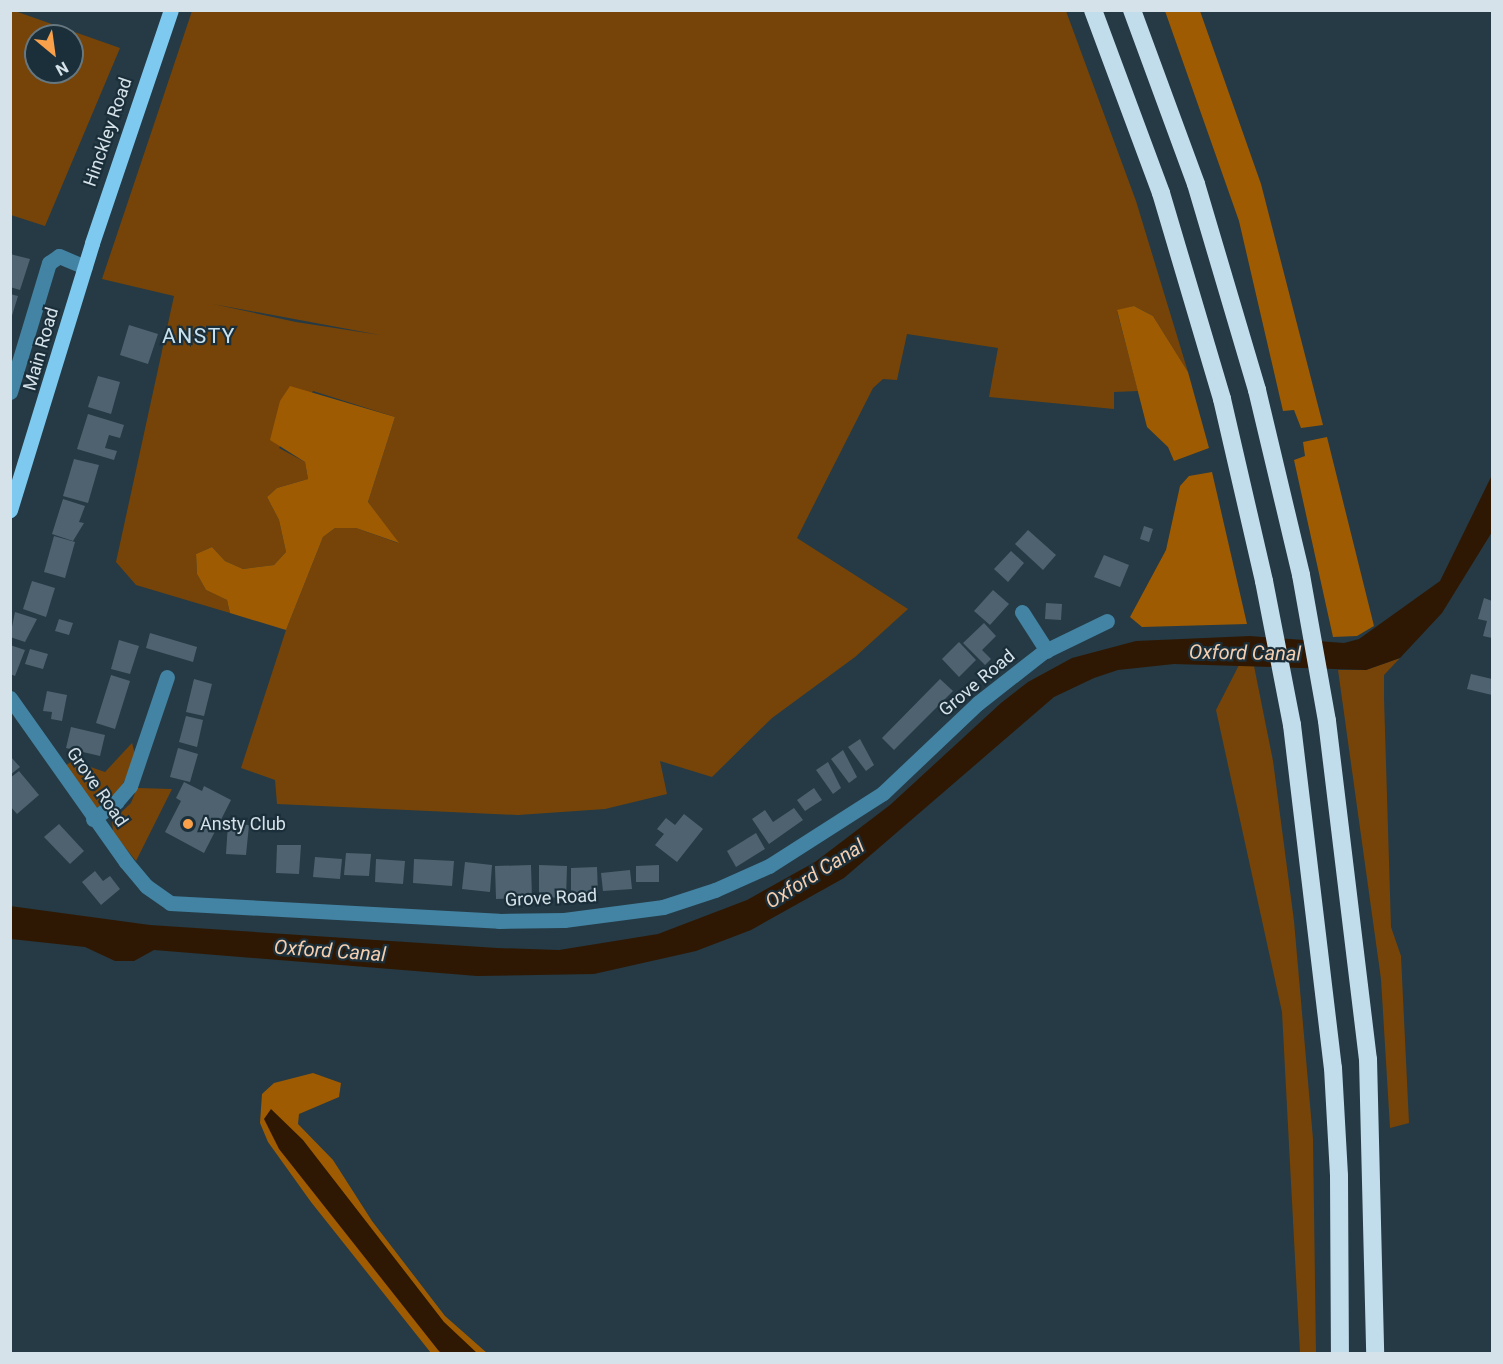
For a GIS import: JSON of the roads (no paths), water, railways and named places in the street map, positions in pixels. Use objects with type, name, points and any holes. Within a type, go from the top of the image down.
[{"type":"highway","points":[[1094,10],[1164,205],[1222,399],[1264,581],[1292,725],[1333,1068],[1339,1176],[1340,1353]]},
{"type":"highway","points":[[1132,10],[1196,184],[1257,390],[1301,574],[1328,721],[1368,1059],[1375,1353]]},
{"type":"main road","name":"Hinckley Road","points":[[85,267],[171,10]]},
{"type":"main road","name":"Main Road","points":[[10,510],[85,267]]},
{"type":"street","points":[[10,392],[49,263],[59,256],[85,267]]},
{"type":"street","points":[[1022,612],[1047,651]]},
{"type":"street","name":"Grove Road","points":[[10,698],[93,819],[146,886],[170,903],[183,906],[499,921],[564,920],[663,907],[715,890],[769,866],[883,793],[978,703],[1047,651],[1107,621]]},
{"type":"street","points":[[93,819],[116,802],[130,786],[167,676]]},
{"type":"water","name":"Oxford Canal","points":[[1492,475],[1492,532],[1442,613],[1400,658],[1366,670],[1174,664],[1118,670],[1094,678],[1054,697],[844,878],[751,930],[696,951],[594,974],[477,976],[154,950],[134,961],[115,961],[85,947],[11,939],[10,906],[150,925],[497,948],[559,950],[658,934],[747,900],[815,862],[890,805],[1001,703],[1028,682],[1072,658],[1136,641],[1250,636],[1344,643],[1359,639],[1440,581]]},
{"type":"water","points":[[271,1109],[303,1140],[444,1322],[477,1353],[441,1353],[438,1350],[279,1149],[264,1119]]},
{"type":"place","name":"Ansty Club","points":[[188,824]]},
{"type":"district","name":"ANSTY","points":[[199,336]]}]
